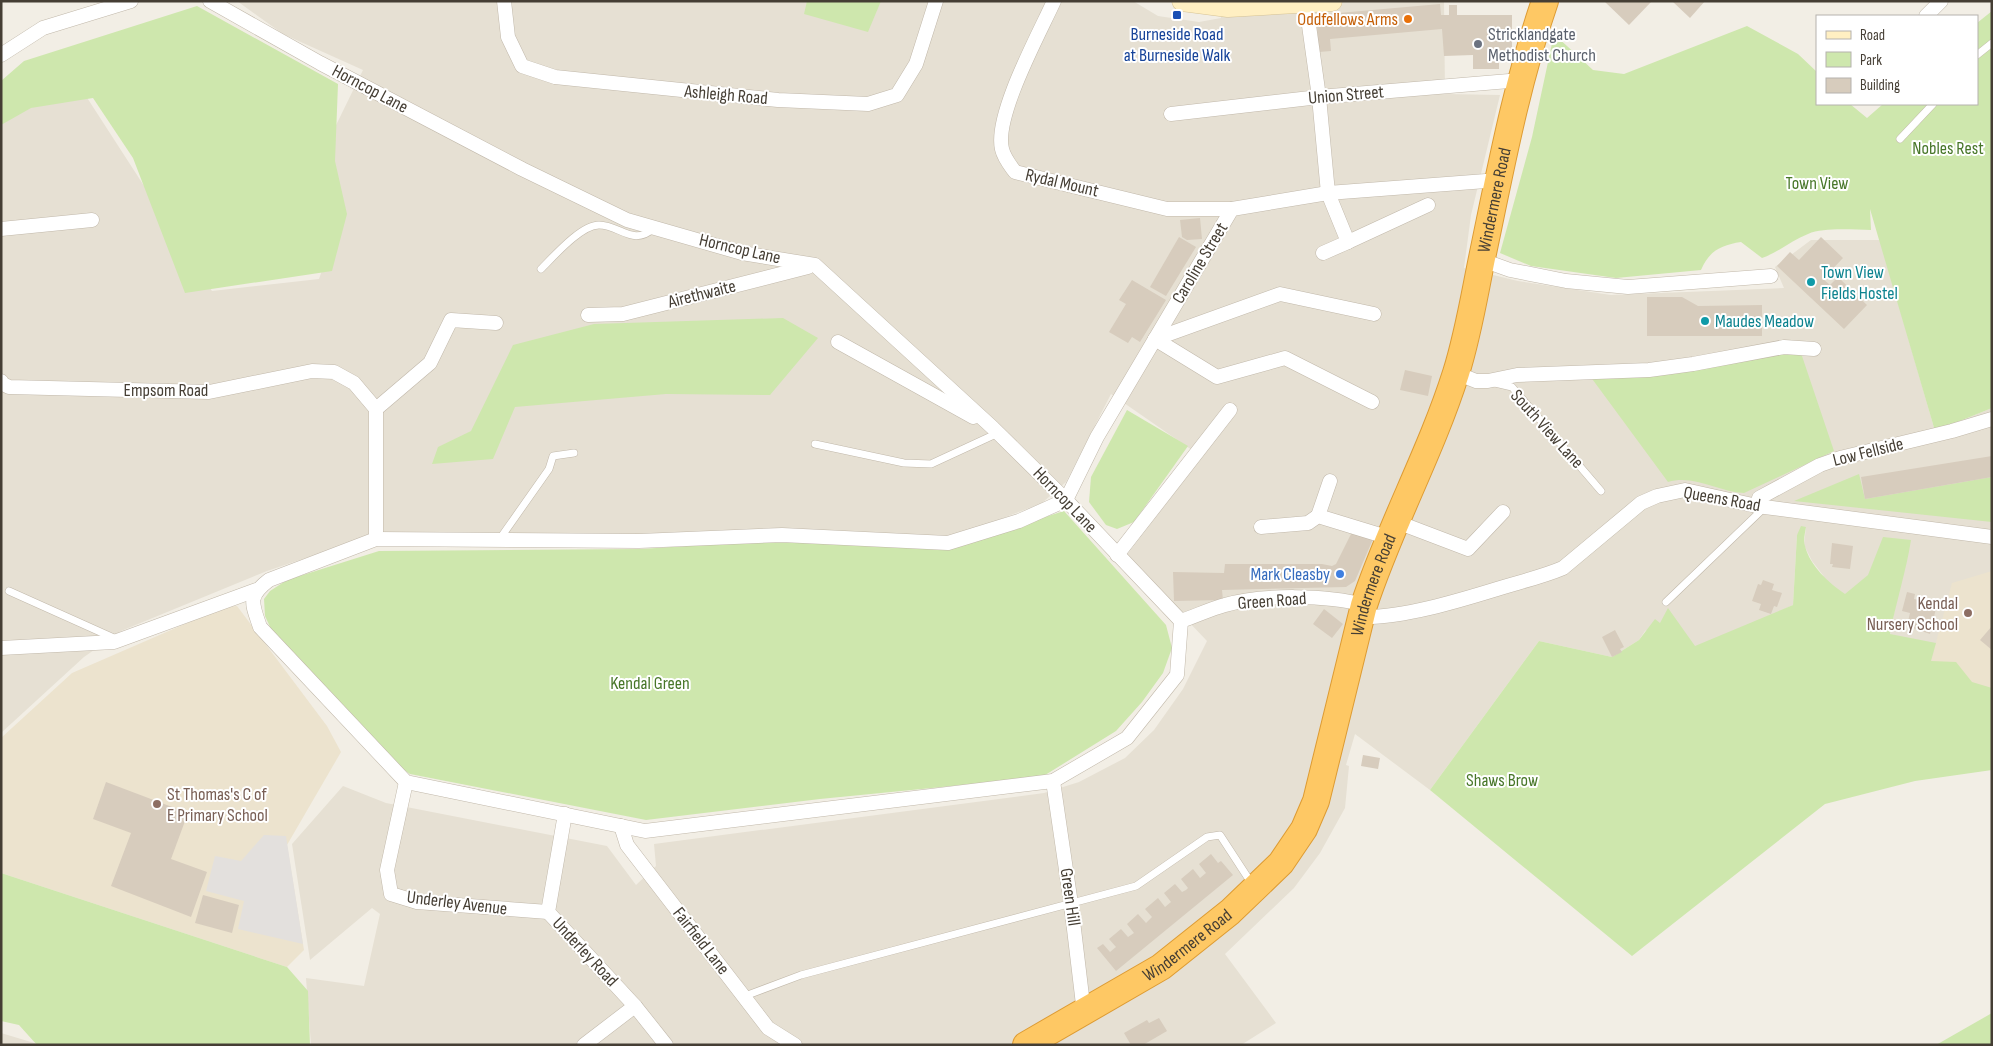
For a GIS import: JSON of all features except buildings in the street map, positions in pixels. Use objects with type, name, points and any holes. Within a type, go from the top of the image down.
[{"type":"highway","name":"Windermere Road","points":[[1026,1045],[1084,1013],[1161,966],[1256,889],[1293,847],[1316,801],[1363,611],[1456,373],[1470,323],[1521,80],[1545,1]]},
{"type":"street","points":[[1,55],[43,28],[131,1]]},
{"type":"street","name":"Horncop Lane","points":[[210,1],[320,63],[522,169],[627,220],[742,253],[815,265],[995,430],[1066,500],[1181,620]]},
{"type":"street","name":"Ashleigh Road","points":[[504,1],[508,37],[522,66],[555,77],[700,93],[868,104],[897,95],[916,64],[936,1]]},
{"type":"street","name":"Rydal Mount","points":[[1054,1],[1010,100],[1002,128],[1002,148],[1008,163],[1015,172],[1167,208],[1232,209]]},
{"type":"street","points":[[1182,1],[1228,7],[1332,1]]},
{"type":"street","points":[[1927,15],[1941,1]]},
{"type":"street","points":[[1306,4],[1319,97],[1328,193],[1348,242]]},
{"type":"street","name":"Union Street","points":[[1171,114],[1319,97],[1521,80]]},
{"type":"street","name":"Caroline Street","points":[[1066,500],[1097,437],[1232,209],[1328,193],[1499,180]]},
{"type":"street","points":[[1323,253],[1428,205]]},
{"type":"street","points":[[1,230],[92,220]]},
{"type":"street","points":[[1482,260],[1510,270],[1566,281],[1628,287],[1771,276]]},
{"type":"street","name":"Airethwaite","points":[[588,314],[623,314],[815,265]]},
{"type":"street","points":[[1155,339],[1280,294],[1374,314]]},
{"type":"street","points":[[376,539],[376,409],[430,364],[451,320],[496,323]]},
{"type":"street","points":[[1155,339],[1217,377],[1285,358],[1372,402]]},
{"type":"street","points":[[838,342],[995,430]]},
{"type":"street","points":[[1488,381],[1517,375],[1650,370],[1784,347],[1814,349]]},
{"type":"street","name":"Empsom Road","points":[[1,381],[9,387],[209,392],[312,371],[334,372],[354,383],[376,409]]},
{"type":"street","name":"South View Lane","points":[[1456,373],[1476,381],[1488,381]]},
{"type":"street","points":[[1117,555],[1230,410]]},
{"type":"street","name":"Low Fellside","points":[[1761,507],[1759,498],[1820,465],[1992,419]]},
{"type":"street","points":[[1261,527],[1308,523],[1318,516],[1330,481]]},
{"type":"street","name":"Queens Road","points":[[1363,611],[1381,616],[1472,597],[1549,574],[1563,568],[1625,514],[1641,503],[1657,496],[1685,490],[1761,507],[1992,537]]},
{"type":"street","points":[[1,648],[119,640],[256,590],[269,580],[376,539],[639,541],[782,535],[948,543],[1019,521],[1066,500]]},
{"type":"street","points":[[1318,516],[1394,530],[1468,549],[1503,512]]},
{"type":"street","points":[[256,590],[252,605],[260,627],[406,782],[646,831],[1053,781],[1127,738],[1134,730],[1177,675],[1181,620]]},
{"type":"street","name":"Green Road","points":[[1181,620],[1225,605],[1266,599],[1324,598],[1363,611]]},
{"type":"street","name":"Green Hill","points":[[1053,781],[1071,904],[1084,1013]]},
{"type":"street","name":"Underley Avenue","points":[[406,782],[387,870],[390,894],[417,902],[548,912]]},
{"type":"street","name":"Underley Road","points":[[566,814],[548,912],[635,1006],[666,1045]]},
{"type":"street","name":"Fairfield Lane","points":[[621,826],[627,845],[768,1028],[795,1045]]},
{"type":"street","points":[[584,1045],[635,1006]]},
{"type":"lane","points":[[1978,54],[1992,43]]},
{"type":"lane","points":[[1900,139],[1931,105]]},
{"type":"lane","points":[[541,269],[562,248],[586,229],[600,225],[634,236],[647,234],[654,227]]},
{"type":"lane","name":"South View Lane","points":[[1488,381],[1512,386],[1601,491]]},
{"type":"lane","points":[[815,444],[904,463],[931,464],[995,430]]},
{"type":"lane","points":[[499,540],[549,469],[553,456],[574,453]]},
{"type":"lane","points":[[1666,602],[1761,507]]},
{"type":"lane","points":[[9,591],[119,640]]},
{"type":"lane","points":[[744,996],[801,976],[1136,886],[1207,837],[1220,835],[1256,889]]},
{"type":"shaded area","points":[[237,1],[1133,1],[1158,16],[1199,22],[1221,18],[1221,1],[1444,1],[1445,94],[1500,95],[1471,215],[1464,268],[1518,281],[1611,295],[1784,288],[1775,267],[1811,240],[1880,240],[1935,431],[1992,408],[1992,709],[1890,634],[1897,598],[1845,595],[1829,583],[1812,561],[1804,545],[1806,527],[1797,535],[1793,605],[1757,622],[1695,647],[1660,623],[1645,631],[1639,640],[1612,657],[1539,641],[1430,790],[1355,734],[1346,765],[1349,766],[1345,808],[1320,853],[1294,888],[1225,954],[1276,1023],[1241,1045],[311,1045],[306,978],[364,986],[380,914],[372,908],[310,960],[292,844],[343,786],[386,803],[607,846],[636,885],[656,866],[654,844],[1044,793],[1079,782],[1125,758],[1154,730],[1183,689],[1207,641],[1126,556],[1202,457],[1111,394],[1066,482],[1042,503],[952,538],[383,532],[267,571],[121,631],[84,657],[1,733],[1,123],[23,110],[84,93],[212,291],[319,279],[343,211],[319,160],[363,70],[283,34]]},
{"type":"shaded area","name":"Kendal Nursery School","points":[[1992,571],[1992,709],[1921,698],[1952,583]]},
{"type":"shaded area","name":"St Thomas's C of E Primary School","points":[[237,606],[327,726],[341,752],[287,845],[304,950],[287,967],[1,873],[1,738],[72,673],[224,607]]},
{"type":"shaded area","points":[[264,835],[286,836],[303,944],[238,929],[244,901],[206,891],[215,856],[241,861]]},
{"type":"shaded area","points":[[1,1033],[41,1045],[1,1045]]},
{"type":"green space","points":[[807,1],[881,1],[868,32],[804,14]]},
{"type":"green space","points":[[197,6],[338,84],[335,161],[347,214],[332,271],[185,293],[133,158],[93,98],[31,108],[1,125],[1,81],[24,61]]},
{"type":"green space","points":[[1992,11],[1992,408],[1935,431],[1870,209],[1871,230],[1822,230],[1802,237],[1762,258],[1741,242],[1734,243],[1716,250],[1704,263],[1701,270],[1616,278],[1531,266],[1500,253],[1532,137],[1554,34],[1593,70],[1624,74],[1747,26],[1798,54],[1816,71],[1816,105],[1851,105],[1867,118],[1882,105],[1978,105],[1978,22]]},
{"type":"green space","points":[[783,318],[818,338],[770,395],[666,394],[515,407],[493,459],[432,464],[438,447],[471,431],[513,345],[594,324]]},
{"type":"green space","points":[[1782,352],[1801,353],[1834,451],[1744,493],[1687,480],[1668,482],[1590,376]]},
{"type":"green space","points":[[1127,410],[1188,446],[1134,522],[1117,529],[1106,525],[1089,502],[1091,477]]},
{"type":"green space","points":[[1859,474],[1865,499],[1992,477],[1992,522],[1794,501]]},
{"type":"green space","name":"Kendal Green","points":[[1064,511],[1166,625],[1172,648],[1163,673],[1142,702],[1116,731],[1042,777],[820,799],[646,820],[410,774],[394,763],[271,629],[265,616],[264,599],[270,591],[287,580],[379,551],[641,549],[763,541],[950,547]]},
{"type":"green space","name":"Shaws Brow","points":[[1801,526],[1806,527],[1804,544],[1811,560],[1833,585],[1845,594],[1868,575],[1883,537],[1911,540],[1890,634],[1936,643],[1931,661],[1956,662],[1972,682],[1992,688],[1992,770],[1915,781],[1825,804],[1632,956],[1430,790],[1539,641],[1612,657],[1639,640],[1655,619],[1660,623],[1668,608],[1695,646],[1793,605],[1797,535]]},
{"type":"green space","points":[[1,873],[287,967],[308,991],[310,1045],[37,1045],[19,1025],[1,1021]]},
{"type":"green space","points":[[1992,1013],[1992,1045],[1936,1045]]},
{"type":"place","name":"Burneside Road at Burneside Walk","points":[[1177,15]]},
{"type":"place","name":"Oddfellows Arms","points":[[1408,19]]},
{"type":"place","name":"Stricklandgate Methodist Church","points":[[1478,44]]},
{"type":"place","name":"Town View Fields Hostel","points":[[1811,282]]},
{"type":"place","name":"Maudes Meadow","points":[[1705,321]]},
{"type":"place","name":"Mark Cleasby","points":[[1340,574]]},
{"type":"place","name":"Kendal Nursery School","points":[[1968,613]]},
{"type":"place","name":"St Thomas's C of E Primary School","points":[[157,804]]},
{"type":"park label","name":"Nobles Rest","points":[[1948,148]]},
{"type":"park label","name":"Town View","points":[[1817,183]]}]
